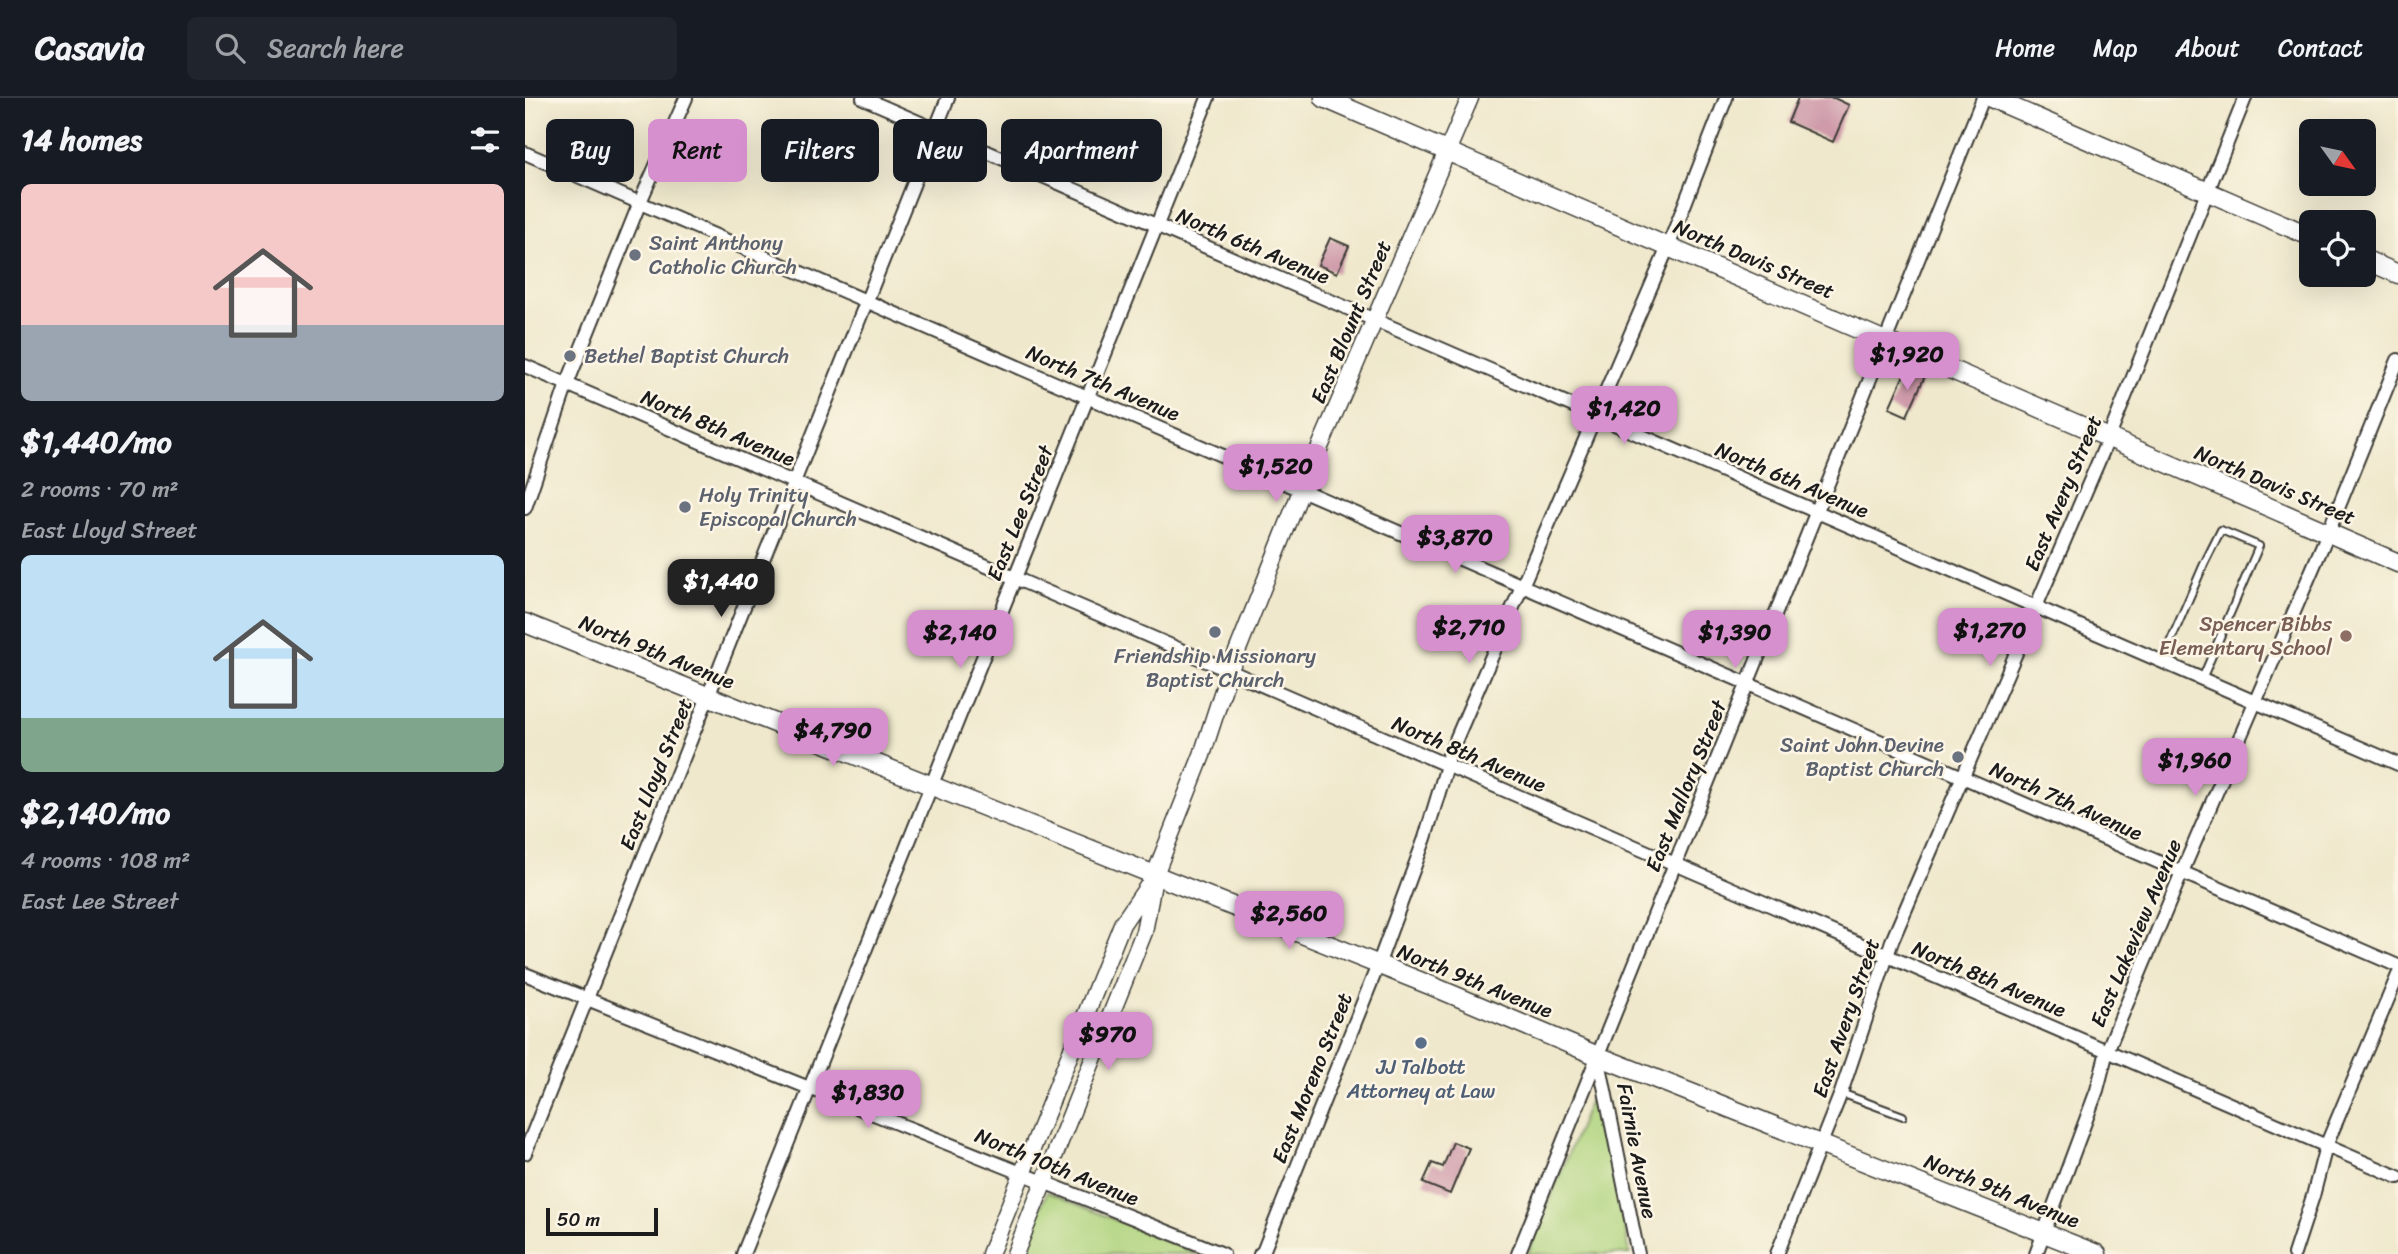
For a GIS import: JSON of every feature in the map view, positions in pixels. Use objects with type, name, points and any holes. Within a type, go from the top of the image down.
[{"type":"main road","name":"North Davis Street","points":[[1324,98],[2398,563]]},
{"type":"main road","points":[[1991,98],[2299,231]]},
{"type":"main road","points":[[2376,264],[2398,274]]},
{"type":"main road","name":"North 9th Avenue","points":[[525,623],[1598,1056],[2097,1254]]},
{"type":"street","points":[[525,508],[567,384],[640,202],[686,98]]},
{"type":"street","name":"North 6th Avenue","points":[[863,98],[910,119]]},
{"type":"street","name":"East Lloyd Street","points":[[939,119],[948,98]]},
{"type":"street","name":"East Lee Street","points":[[743,1254],[1208,98]]},
{"type":"street","name":"East Blount Street","points":[[1015,1254],[1144,932],[1154,877],[1202,755],[1229,671],[1301,491],[1470,98]]},
{"type":"street","name":"East Moreno Street","points":[[1264,1253],[1378,965],[1425,838],[1445,765],[1668,247],[1726,98]]},
{"type":"street","name":"East Mallory Street","points":[[1518,1254],[1983,98]]},
{"type":"street","name":"East Avery Street","points":[[1777,1254],[1841,1093],[1886,956],[1961,776],[2109,438],[2245,98]]},
{"type":"street","name":"North 7th Avenue","points":[[525,153],[2398,966]]},
{"type":"street","name":"North 6th Avenue","points":[[987,153],[2398,764]]},
{"type":"street","name":"East Lloyd Street","points":[[525,1153],[914,182]]},
{"type":"street","name":"East Lakeview Avenue","points":[[2036,1254],[2097,1090],[2107,1051],[2328,533],[2398,360]]},
{"type":"street","name":"North 8th Avenue","points":[[525,366],[2398,1177]]},
{"type":"street","name":"East Blount Street","points":[[990,1254],[1122,924],[1154,877]]},
{"type":"street","name":"North 10th Avenue","points":[[525,974],[1223,1254]]},
{"type":"street","points":[[2294,1254],[2326,1146],[2398,975]]},
{"type":"street","name":"Fairnie Avenue","points":[[1598,1056],[1638,1254]]},
{"type":"lane","points":[[2162,662],[2221,530],[2259,546],[2203,679]]},
{"type":"lane","points":[[1841,1093],[1903,1116]]},
{"type":"green space","points":[[1596,1085],[1630,1254],[1528,1254]]},
{"type":"green space","points":[[1047,1192],[1198,1254],[1022,1254]]},
{"type":"building","points":[[1798,98],[1834,98],[1849,105],[1833,142],[1788,122]]},
{"type":"building","points":[[1330,238],[1349,246],[1337,273],[1318,265]]},
{"type":"building","points":[[1907,368],[1925,376],[1907,416],[1889,408]]},
{"type":"building","points":[[1453,1142],[1469,1148],[1450,1194],[1423,1183],[1432,1163],[1443,1167]]},
{"type":"place","name":"Saint Anthony Catholic Church","points":[[635,255]]},
{"type":"place","name":"Bethel Baptist Church","points":[[570,356]]},
{"type":"place","name":"Holy Trinity Episcopal Church","points":[[685,507]]},
{"type":"place","name":"Friendship Missionary Baptist Church","points":[[1215,632]]},
{"type":"place","name":"Spencer Bibbs Elementary School","points":[[2346,636]]},
{"type":"place","name":"Saint John Devine Baptist Church","points":[[1958,757]]},
{"type":"place","name":"JJ Talbott Attorney at Law","points":[[1421,1043]]}]
